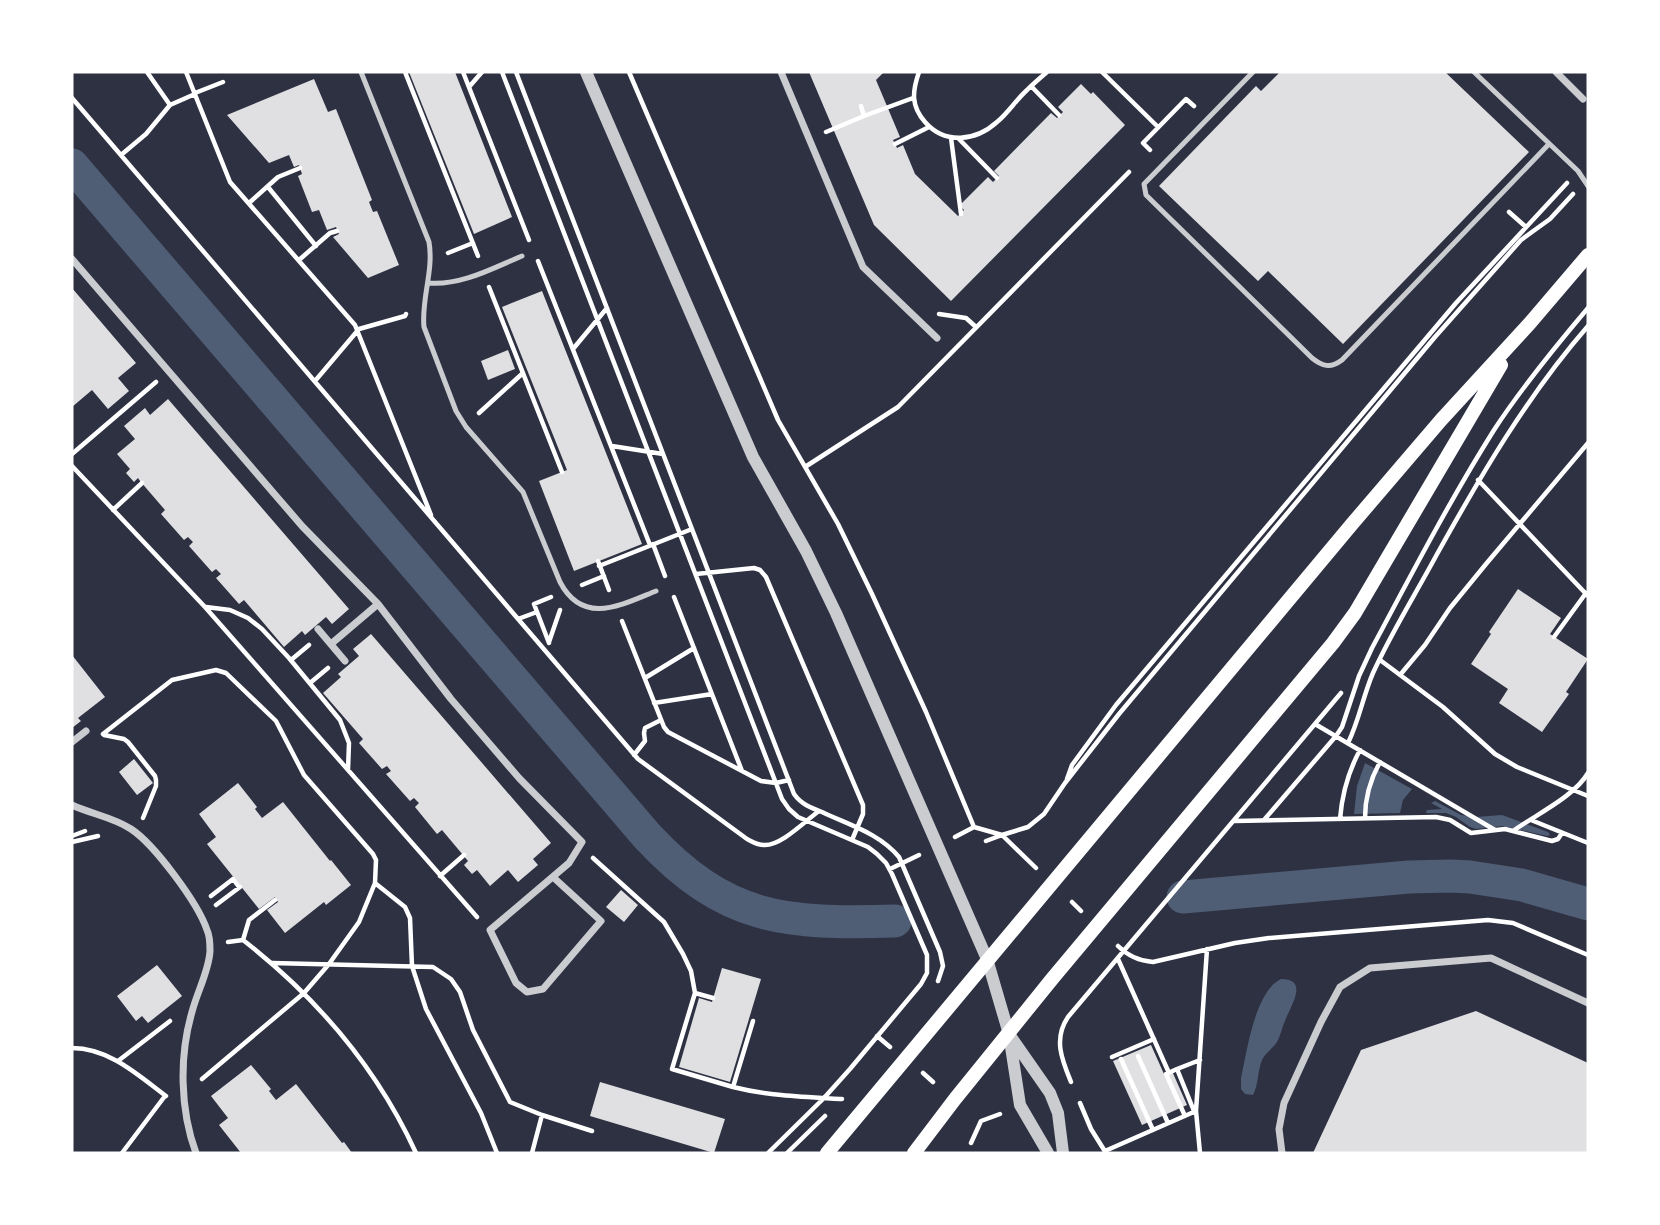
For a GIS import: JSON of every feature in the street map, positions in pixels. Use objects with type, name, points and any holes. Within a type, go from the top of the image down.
[{"type":"main road","points":[[827,1153],[1403,464],[1588,255]]},
{"type":"main road","points":[[914,1153],[1052,979],[1344,628],[1482,395],[1530,323]]},
{"type":"street","points":[[586,72],[748,447],[806,551],[836,613],[987,960],[1009,1034],[1020,1105],[1048,1153]]},
{"type":"street","points":[[781,72],[863,267],[937,338]]},
{"type":"street","points":[[1556,72],[1583,99]]},
{"type":"street","points":[[72,259],[302,526],[379,604],[451,699],[519,778],[582,842],[569,863],[490,930],[516,983],[527,992],[543,989],[601,921],[553,877]]},
{"type":"street","points":[[331,644],[379,604]]},
{"type":"street","points":[[318,629],[345,661]]},
{"type":"street","points":[[72,742],[86,731]]},
{"type":"street","points":[[72,805],[120,823],[136,833],[160,857],[197,908],[207,929],[210,952],[189,1021],[184,1066],[186,1111],[195,1153]]},
{"type":"street","points":[[1282,1153],[1279,1129],[1284,1103],[1321,1022],[1340,987],[1370,968],[1491,958],[1588,1003]]},
{"type":"street","points":[[1009,1034],[1050,1093],[1058,1113],[1063,1153]]},
{"type":"lane","points":[[361,72],[427,237],[431,260],[425,332],[454,405],[465,425],[523,492],[565,591],[574,601],[589,608],[606,609],[656,591]]},
{"type":"lane","points":[[1253,72],[1144,184],[1146,195],[1321,365],[1331,366],[1342,360],[1549,144]]},
{"type":"lane","points":[[1474,72],[1587,182]]},
{"type":"lane","points":[[1578,267],[1588,248]]},
{"type":"lane","points":[[428,283],[461,280],[522,256]]},
{"type":"path","points":[[147,72],[170,105]]},
{"type":"path","points":[[186,72],[230,182],[353,321],[358,330],[432,519]]},
{"type":"path","points":[[463,72],[668,583]]},
{"type":"path","points":[[469,87],[482,72]]},
{"type":"path","points":[[502,72],[786,806],[795,815],[873,850],[881,858],[890,869],[926,950],[928,961],[924,979],[850,1069],[768,1153]]},
{"type":"path","points":[[516,72],[798,800],[874,835],[894,852],[902,863],[938,944]]},
{"type":"path","points":[[629,72],[778,419],[838,524],[872,594],[926,712],[974,827],[1002,835],[1040,871]]},
{"type":"path","points":[[919,72],[914,98],[918,114],[929,127],[945,136],[959,139],[978,135],[997,123],[1047,72]]},
{"type":"path","points":[[1102,72],[1158,127]]},
{"type":"path","points":[[121,155],[146,134],[170,105],[223,82]]},
{"type":"path","points":[[1031,86],[1059,115]]},
{"type":"path","points":[[1185,115],[1203,97]]},
{"type":"path","points":[[72,98],[634,755],[754,843],[764,845],[775,842],[819,811]]},
{"type":"path","points":[[822,134],[914,98]]},
{"type":"path","points":[[1158,142],[1150,150],[1143,143],[1186,99],[1194,106]]},
{"type":"path","points":[[861,106],[864,116]]},
{"type":"path","points":[[895,144],[929,127]]},
{"type":"path","points":[[951,138],[961,214]]},
{"type":"path","points":[[959,139],[997,178]]},
{"type":"path","points":[[249,203],[280,176],[300,168]]},
{"type":"path","points":[[805,467],[898,407],[1131,170]]},
{"type":"path","points":[[1065,783],[1072,765],[1116,705],[1439,323],[1578,172]]},
{"type":"path","points":[[986,841],[1028,827],[1044,814],[1119,714],[1391,389],[1513,250],[1531,232],[1550,219],[1587,182]]},
{"type":"path","points":[[268,187],[316,246]]},
{"type":"path","points":[[1496,199],[1531,232]]},
{"type":"path","points":[[299,260],[337,230]]},
{"type":"path","points":[[315,381],[358,330],[405,316],[407,304]]},
{"type":"path","points":[[573,349],[607,308]]},
{"type":"path","points":[[1264,820],[1342,727],[1359,676],[1372,648],[1470,470],[1536,371],[1588,308]]},
{"type":"path","points":[[931,312],[966,318],[976,327]]},
{"type":"path","points":[[1348,743],[1373,673],[1478,480],[1527,405],[1588,326]]},
{"type":"path","points":[[465,425],[523,373]]},
{"type":"path","points":[[72,454],[154,384]]},
{"type":"path","points":[[1400,675],[1450,608],[1588,443]]},
{"type":"path","points":[[611,446],[663,454]]},
{"type":"path","points":[[72,466],[205,607],[490,930]]},
{"type":"path","points":[[1478,480],[1587,594],[1554,636]]},
{"type":"path","points":[[113,510],[142,484]]},
{"type":"path","points":[[692,529],[599,564],[665,730],[766,783],[789,780]]},
{"type":"path","points":[[695,575],[754,568],[766,577],[862,802],[864,811],[852,840]]},
{"type":"path","points":[[673,596],[743,772]]},
{"type":"path","points":[[205,607],[230,610],[248,618],[289,658],[340,720],[349,743],[348,770]]},
{"type":"path","points":[[546,653],[560,608]]},
{"type":"path","points":[[518,620],[537,612]]},
{"type":"path","points":[[645,678],[694,648]]},
{"type":"path","points":[[1380,660],[1443,707],[1495,754],[1517,767],[1588,796]]},
{"type":"path","points":[[102,734],[173,680],[216,670],[226,673],[276,721],[304,775],[376,860],[375,883],[359,922],[328,964],[304,993],[184,1092]]},
{"type":"path","points":[[1072,1083],[1060,1050],[1062,1027],[1068,1017],[1341,693]]},
{"type":"path","points":[[654,703],[712,694]]},
{"type":"path","points":[[634,755],[646,740],[645,728],[661,720]]},
{"type":"path","points":[[1315,724],[1495,830]]},
{"type":"path","points":[[86,731],[124,739],[156,778],[156,786],[136,833]]},
{"type":"path","points":[[1340,819],[1346,780],[1360,750]]},
{"type":"path","points":[[1366,816],[1368,788],[1380,762]]},
{"type":"path","points":[[1515,830],[1574,790],[1588,773]]},
{"type":"path","points":[[1234,821],[1366,816],[1443,817],[1471,834],[1505,829],[1552,842],[1562,833]]},
{"type":"path","points":[[1528,821],[1588,843]]},
{"type":"path","points":[[72,842],[92,837]]},
{"type":"path","points":[[577,849],[592,857],[664,922],[684,954],[695,985],[695,993],[672,1069],[761,1094],[842,1099]]},
{"type":"path","points":[[440,876],[464,855]]},
{"type":"path","points":[[890,869],[902,863]]},
{"type":"path","points":[[197,908],[233,879],[240,887],[232,893]]},
{"type":"path","points":[[375,883],[405,907],[410,918],[412,966],[426,1010],[481,1113],[497,1153]]},
{"type":"path","points":[[243,940],[249,920],[275,900]]},
{"type":"path","points":[[1118,946],[1140,960],[1153,962],[1269,938],[1488,920],[1513,923],[1588,955]]},
{"type":"path","points":[[210,944],[243,940],[304,993],[348,1041],[378,1083],[416,1153]]},
{"type":"path","points":[[1200,1153],[1195,1111],[1207,949]]},
{"type":"path","points":[[1117,958],[1169,1073]]},
{"type":"path","points":[[272,963],[433,967],[452,979],[460,992],[473,1030],[510,1102],[592,1132]]},
{"type":"path","points":[[695,993],[713,998]]},
{"type":"path","points":[[118,1061],[168,1022],[178,1019],[189,1021]]},
{"type":"path","points":[[733,1087],[753,1021]]},
{"type":"path","points":[[877,1036],[893,1049]]},
{"type":"path","points":[[1112,1057],[1154,1039]]},
{"type":"path","points":[[72,1047],[96,1052],[118,1061],[186,1111]]},
{"type":"path","points":[[1138,1056],[1168,1124]]},
{"type":"path","points":[[1121,1059],[1153,1130]]},
{"type":"path","points":[[1185,1116],[1166,1074],[1200,1059]]},
{"type":"path","points":[[918,1069],[933,1082]]},
{"type":"path","points":[[1177,1069],[1195,1111]]},
{"type":"path","points":[[122,1153],[165,1095]]},
{"type":"path","points":[[1077,1095],[1091,1129],[1105,1152],[1195,1111]]},
{"type":"path","points":[[971,1143],[981,1121],[1002,1113]]},
{"type":"path","points":[[531,1153],[542,1115]]},
{"type":"water","points":[[1365,763],[1412,789],[1403,800],[1400,813],[1354,814],[1357,786]]},
{"type":"water","points":[[1435,801],[1461,815],[1502,815],[1550,835],[1503,826],[1476,829],[1446,813],[1426,813],[1427,810],[1442,809],[1431,803]]},
{"type":"water","points":[[1281,979],[1295,984],[1296,995],[1277,1042],[1263,1058],[1253,1095],[1245,1094],[1241,1089],[1241,1078],[1258,1008],[1272,986]]},
{"type":"building","points":[[409,72],[455,72],[512,217],[474,234]]},
{"type":"building","points":[[809,72],[884,72],[876,80],[900,137],[893,140],[897,148],[903,145],[915,174],[958,216],[964,210],[960,205],[988,177],[993,182],[999,176],[994,171],[1051,113],[1057,118],[1063,112],[1058,107],[1081,84],[1091,94],[1093,92],[1125,125],[951,301],[874,225]]},
{"type":"building","points":[[1280,72],[1445,72],[1529,152],[1343,344],[1268,271],[1258,281],[1159,186],[1256,86],[1261,91]]},
{"type":"building","points":[[314,79],[328,112],[336,109],[372,200],[369,202],[373,212],[377,211],[399,265],[368,278],[333,237],[339,234],[336,227],[327,230],[319,210],[312,212],[298,176],[302,174],[299,165],[294,167],[289,155],[269,163],[227,115]]},
{"type":"building","points":[[72,288],[136,363],[118,378],[129,391],[108,409],[92,390],[72,407]]},
{"type":"building","points":[[542,291],[642,544],[574,571],[539,481],[567,470],[502,307]]},
{"type":"building","points":[[508,350],[515,369],[488,380],[481,361]]},
{"type":"building","points":[[168,399],[349,609],[332,624],[326,617],[305,635],[302,631],[284,647],[244,600],[239,604],[216,578],[221,574],[216,569],[212,572],[189,546],[193,542],[188,537],[184,540],[161,514],[165,510],[138,478],[134,482],[126,473],[130,469],[117,454],[135,439],[124,426],[145,408],[150,415]]},
{"type":"building","points":[[1518,589],[1561,618],[1550,634],[1588,659],[1566,692],[1569,694],[1542,732],[1499,703],[1508,689],[1471,664]]},
{"type":"building","points":[[371,634],[551,843],[533,859],[538,865],[518,882],[508,870],[490,886],[477,870],[472,874],[464,865],[468,861],[442,830],[437,834],[415,807],[419,803],[414,798],[410,801],[386,774],[391,771],[387,766],[382,769],[359,743],[363,739],[323,693],[341,677],[338,674],[359,656],[353,649]]},
{"type":"building","points":[[72,655],[105,697],[78,718],[81,721],[72,728]]},
{"type":"building","points":[[134,759],[153,783],[137,795],[119,772]]},
{"type":"building","points":[[238,783],[262,818],[283,802],[351,885],[326,905],[324,902],[285,933],[267,910],[278,902],[275,897],[259,909],[207,844],[216,837],[199,814]]},
{"type":"building","points":[[621,890],[638,905],[624,922],[606,907]]},
{"type":"building","points":[[157,965],[182,996],[148,1023],[142,1016],[136,1021],[117,996]]},
{"type":"building","points":[[722,968],[761,979],[730,1082],[679,1067],[699,998],[712,1002]]},
{"type":"building","points":[[1476,1011],[1588,1063],[1588,1153],[1313,1153],[1361,1050]]},
{"type":"building","points":[[1151,1045],[1164,1074],[1172,1071],[1187,1105],[1142,1125],[1113,1061]]},
{"type":"building","points":[[251,1065],[271,1089],[269,1091],[276,1100],[296,1084],[352,1153],[241,1153],[219,1125],[228,1118],[211,1096]]},
{"type":"building","points":[[600,1082],[725,1119],[714,1153],[590,1116]]},
{"type":"waterway","points":[[72,165],[647,836],[676,864],[704,886],[759,912],[821,921],[895,921]]},
{"type":"waterway","points":[[1183,897],[1409,877],[1451,876],[1522,885],[1588,904]]}]
